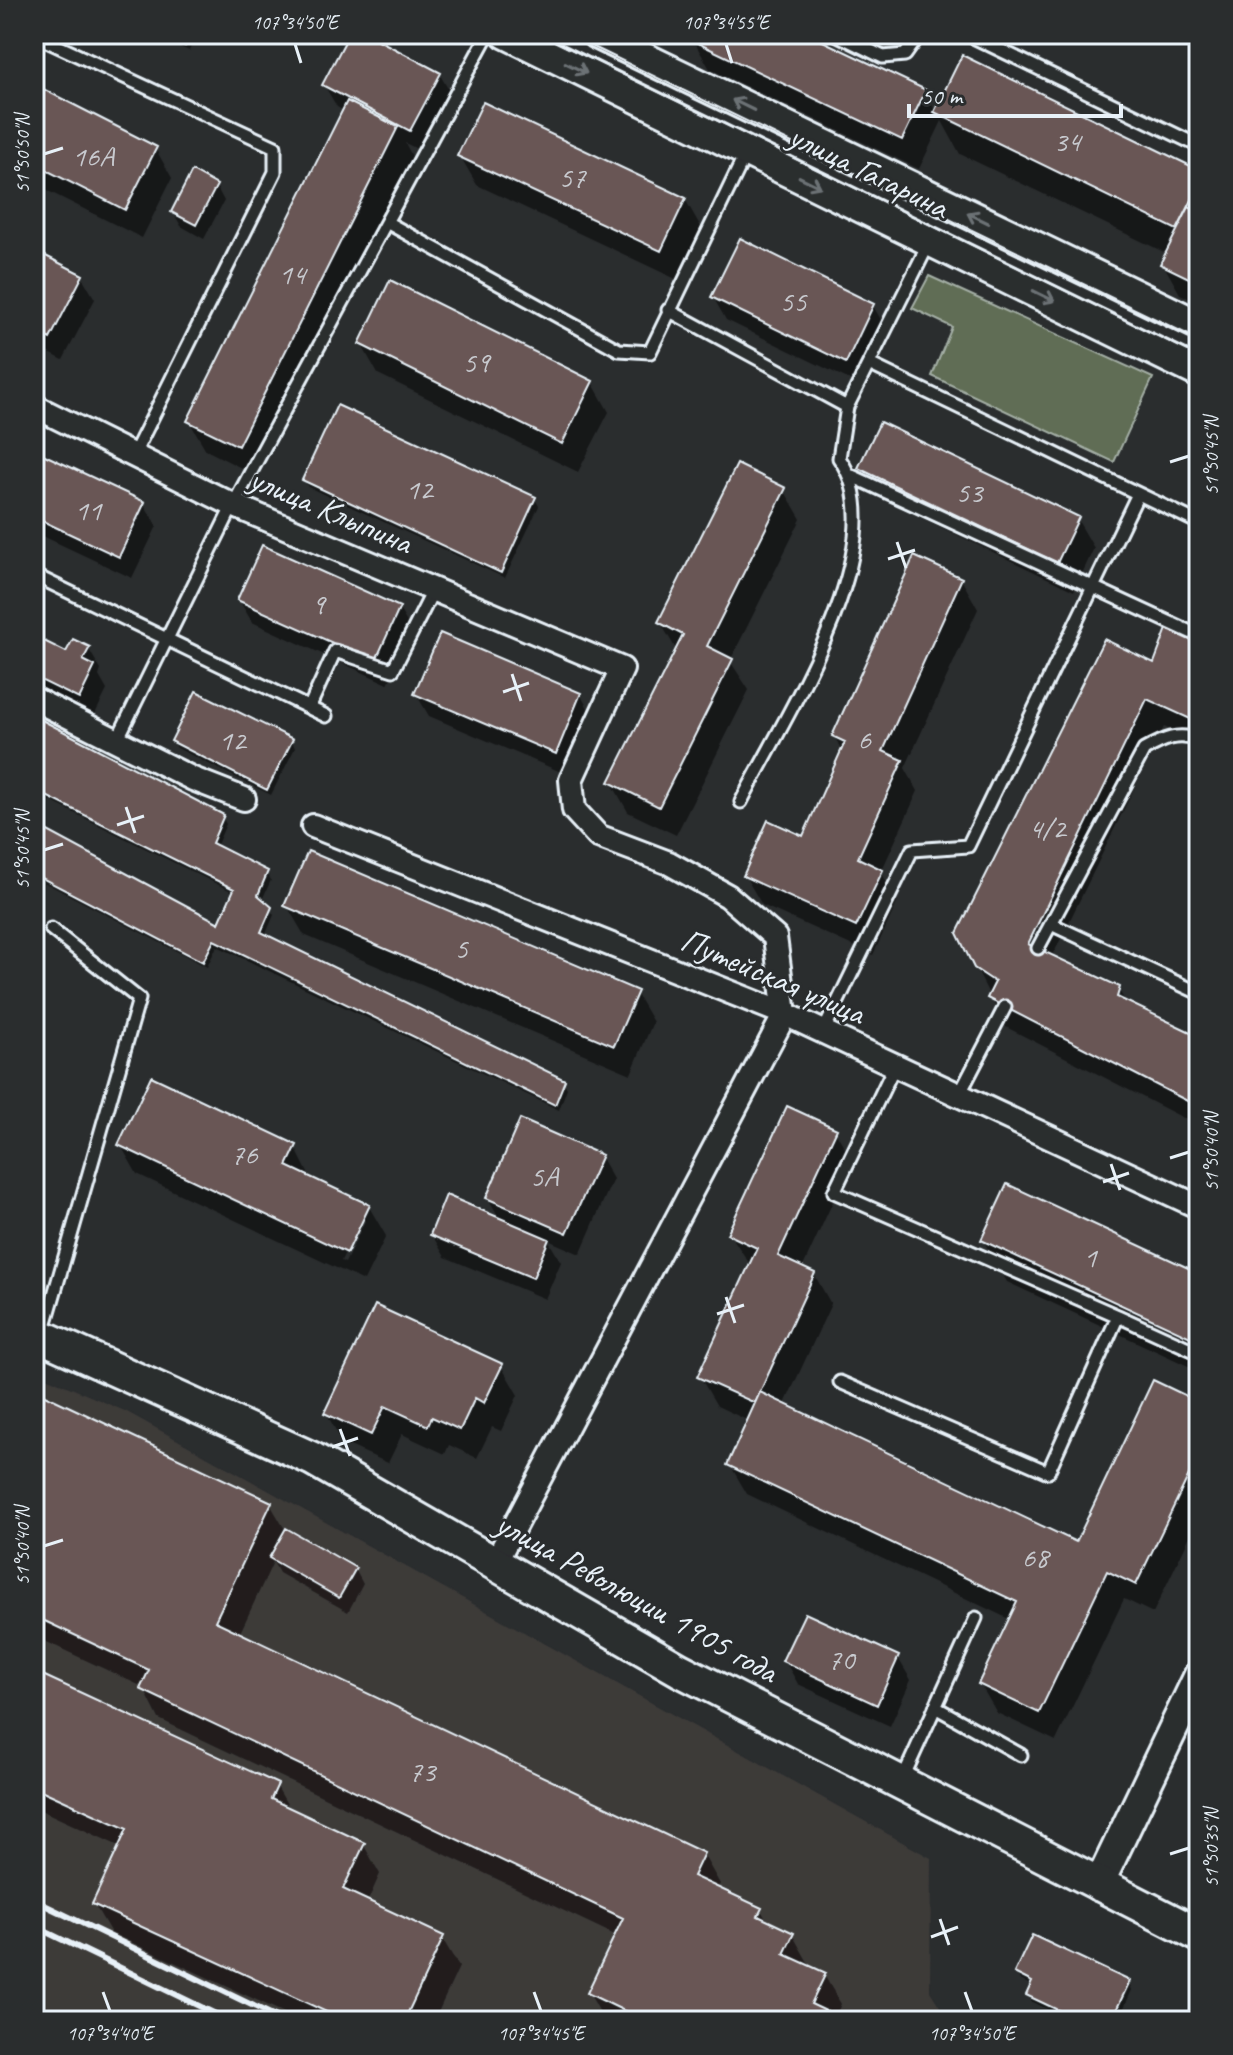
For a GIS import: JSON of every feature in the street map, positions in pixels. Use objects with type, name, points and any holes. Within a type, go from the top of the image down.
[{"type":"main road","name":"улица Революции 1905 года","points":[[38,1335],[313,1459],[496,1561],[680,1670],[1199,1935]]},
{"type":"street","name":"улица Гагарина","points":[[506,34],[1199,373]]},
{"type":"street","name":"улица Гагарина","points":[[596,34],[1199,325]]},
{"type":"street","name":"улица Клыпина","points":[[34,406],[233,505],[622,669],[571,780],[574,810],[598,836],[669,863],[728,896],[775,937],[785,1014]]},
{"type":"street","points":[[34,699],[193,779],[244,799]]},
{"type":"street","name":"Путейская улица","points":[[313,826],[785,1014],[1199,1207]]},
{"type":"street","points":[[496,1561],[785,1014]]},
{"type":"street","points":[[1098,1886],[1199,1675]]},
{"type":"lane","points":[[117,740],[233,505],[488,34]]},
{"type":"lane","points":[[836,34],[883,57],[905,55],[920,34]]},
{"type":"lane","points":[[967,34],[1199,146]]},
{"type":"lane","points":[[34,35],[275,147],[275,172],[133,456]]},
{"type":"lane","points":[[388,223],[619,350],[650,352],[747,152]]},
{"type":"lane","points":[[741,802],[840,607],[857,534],[857,493],[852,476],[839,458],[847,407],[930,241]]},
{"type":"lane","points":[[668,310],[847,407]]},
{"type":"lane","points":[[869,364],[1199,523]]},
{"type":"lane","points":[[852,476],[1199,636]]},
{"type":"lane","points":[[823,1032],[912,850],[968,846],[1138,494]]},
{"type":"lane","points":[[34,575],[326,716]]},
{"type":"lane","points":[[309,708],[335,651],[393,670],[433,591]]},
{"type":"lane","points":[[1038,948],[1144,750],[1167,737],[1191,737],[1199,741]]},
{"type":"lane","points":[[1051,924],[1199,993]]},
{"type":"lane","points":[[38,1335],[139,999],[51,929]]},
{"type":"lane","points":[[959,1095],[1005,1007]]},
{"type":"lane","points":[[895,1065],[834,1192],[1199,1353]]},
{"type":"lane","points":[[840,1382],[1048,1472],[1118,1316]]},
{"type":"lane","points":[[900,1784],[976,1618]]},
{"type":"lane","points":[[935,1707],[1021,1755]]},
{"type":"shaded area","points":[[34,1372],[127,1412],[931,1858],[930,1991],[949,2021],[34,2021]]},
{"type":"green space","points":[[929,276],[1153,378],[1114,462],[932,376],[952,327],[912,308]]},
{"type":"building","points":[[161,34],[191,34],[185,46]]},
{"type":"building","points":[[349,34],[367,34],[441,73],[410,131],[322,85]]},
{"type":"building","points":[[693,34],[808,34],[926,90],[902,140],[691,40]]},
{"type":"building","points":[[962,55],[1199,170],[1199,186],[1177,230],[934,112]]},
{"type":"building","points":[[37,86],[157,147],[125,210],[34,164]]},
{"type":"building","points":[[347,101],[398,127],[238,446],[187,421]]},
{"type":"building","points":[[483,102],[686,198],[661,251],[457,156]]},
{"type":"building","points":[[192,171],[217,185],[196,225],[171,212]]},
{"type":"building","points":[[1189,207],[1199,212],[1199,283],[1160,264]]},
{"type":"building","points":[[740,238],[874,304],[846,363],[711,297]]},
{"type":"building","points":[[34,250],[83,275],[50,339],[34,331]]},
{"type":"building","points":[[390,280],[593,381],[562,444],[359,344]]},
{"type":"building","points":[[337,405],[536,497],[501,573],[302,480]]},
{"type":"building","points":[[880,422],[1079,517],[1057,563],[858,468]]},
{"type":"building","points":[[34,450],[145,502],[119,557],[34,517]]},
{"type":"building","points":[[737,464],[786,488],[707,646],[733,659],[659,807],[609,782],[683,635],[658,622]]},
{"type":"building","points":[[262,545],[400,607],[375,662],[237,600]]},
{"type":"building","points":[[914,556],[962,578],[883,751],[903,760],[858,858],[883,870],[856,927],[743,876],[768,820],[803,836],[845,742],[832,736]]},
{"type":"building","points":[[1168,626],[1199,640],[1199,723],[1147,699],[1028,944],[1120,987],[1117,997],[1199,1036],[1199,1107],[987,998],[995,982],[974,968],[957,933],[1104,639],[1154,663]]},
{"type":"building","points":[[440,633],[581,693],[556,754],[414,694]]},
{"type":"building","points":[[34,636],[66,652],[73,639],[90,647],[83,660],[95,666],[79,699],[34,677]]},
{"type":"building","points":[[196,691],[293,739],[267,790],[171,741]]},
{"type":"building","points":[[34,716],[224,815],[212,843],[268,871],[258,895],[272,907],[261,932],[565,1080],[555,1105],[214,940],[203,962],[34,874],[34,845],[46,830],[219,923],[234,889],[34,790]]},
{"type":"building","points":[[308,851],[638,991],[614,1046],[284,906]]},
{"type":"building","points":[[151,1076],[297,1145],[287,1166],[370,1205],[347,1253],[118,1145]]},
{"type":"building","points":[[787,1106],[837,1129],[778,1256],[815,1273],[755,1403],[697,1377],[757,1248],[727,1234]]},
{"type":"building","points":[[520,1119],[602,1155],[567,1233],[486,1198]]},
{"type":"building","points":[[1007,1184],[1199,1273],[1199,1341],[981,1240]]},
{"type":"building","points":[[446,1195],[549,1239],[533,1278],[430,1235]]},
{"type":"building","points":[[375,1305],[503,1364],[484,1403],[475,1398],[460,1430],[432,1417],[428,1426],[385,1406],[371,1435],[324,1413]]},
{"type":"building","points":[[1153,1380],[1199,1402],[1199,1454],[1136,1585],[1107,1571],[1039,1713],[978,1684],[1017,1602],[727,1465],[760,1392],[1076,1542]]},
{"type":"building","points":[[34,1390],[272,1502],[215,1621],[704,1853],[693,1876],[762,1908],[758,1916],[794,1933],[784,1954],[826,1973],[811,2004],[847,2021],[645,2021],[587,1993],[623,1918],[140,1689],[149,1670],[34,1616]]},
{"type":"building","points":[[286,1528],[356,1568],[339,1598],[269,1558]]},
{"type":"building","points":[[805,1613],[899,1656],[877,1705],[782,1661]]},
{"type":"building","points":[[34,1671],[278,1784],[271,1799],[365,1843],[343,1889],[444,1936],[404,2021],[346,2021],[92,1904],[127,1829],[34,1787]]},
{"type":"building","points":[[1032,1935],[1130,1981],[1111,2021],[1081,2021],[1026,1995],[1032,1982],[1014,1973]]},
{"type":"tram line","points":[[540,34],[1199,356]]},
{"type":"tram line","points":[[567,34],[1199,340]]},
{"type":"railway","points":[[34,1900],[285,2021]]},
{"type":"railway","points":[[34,1926],[230,2021]]}]
